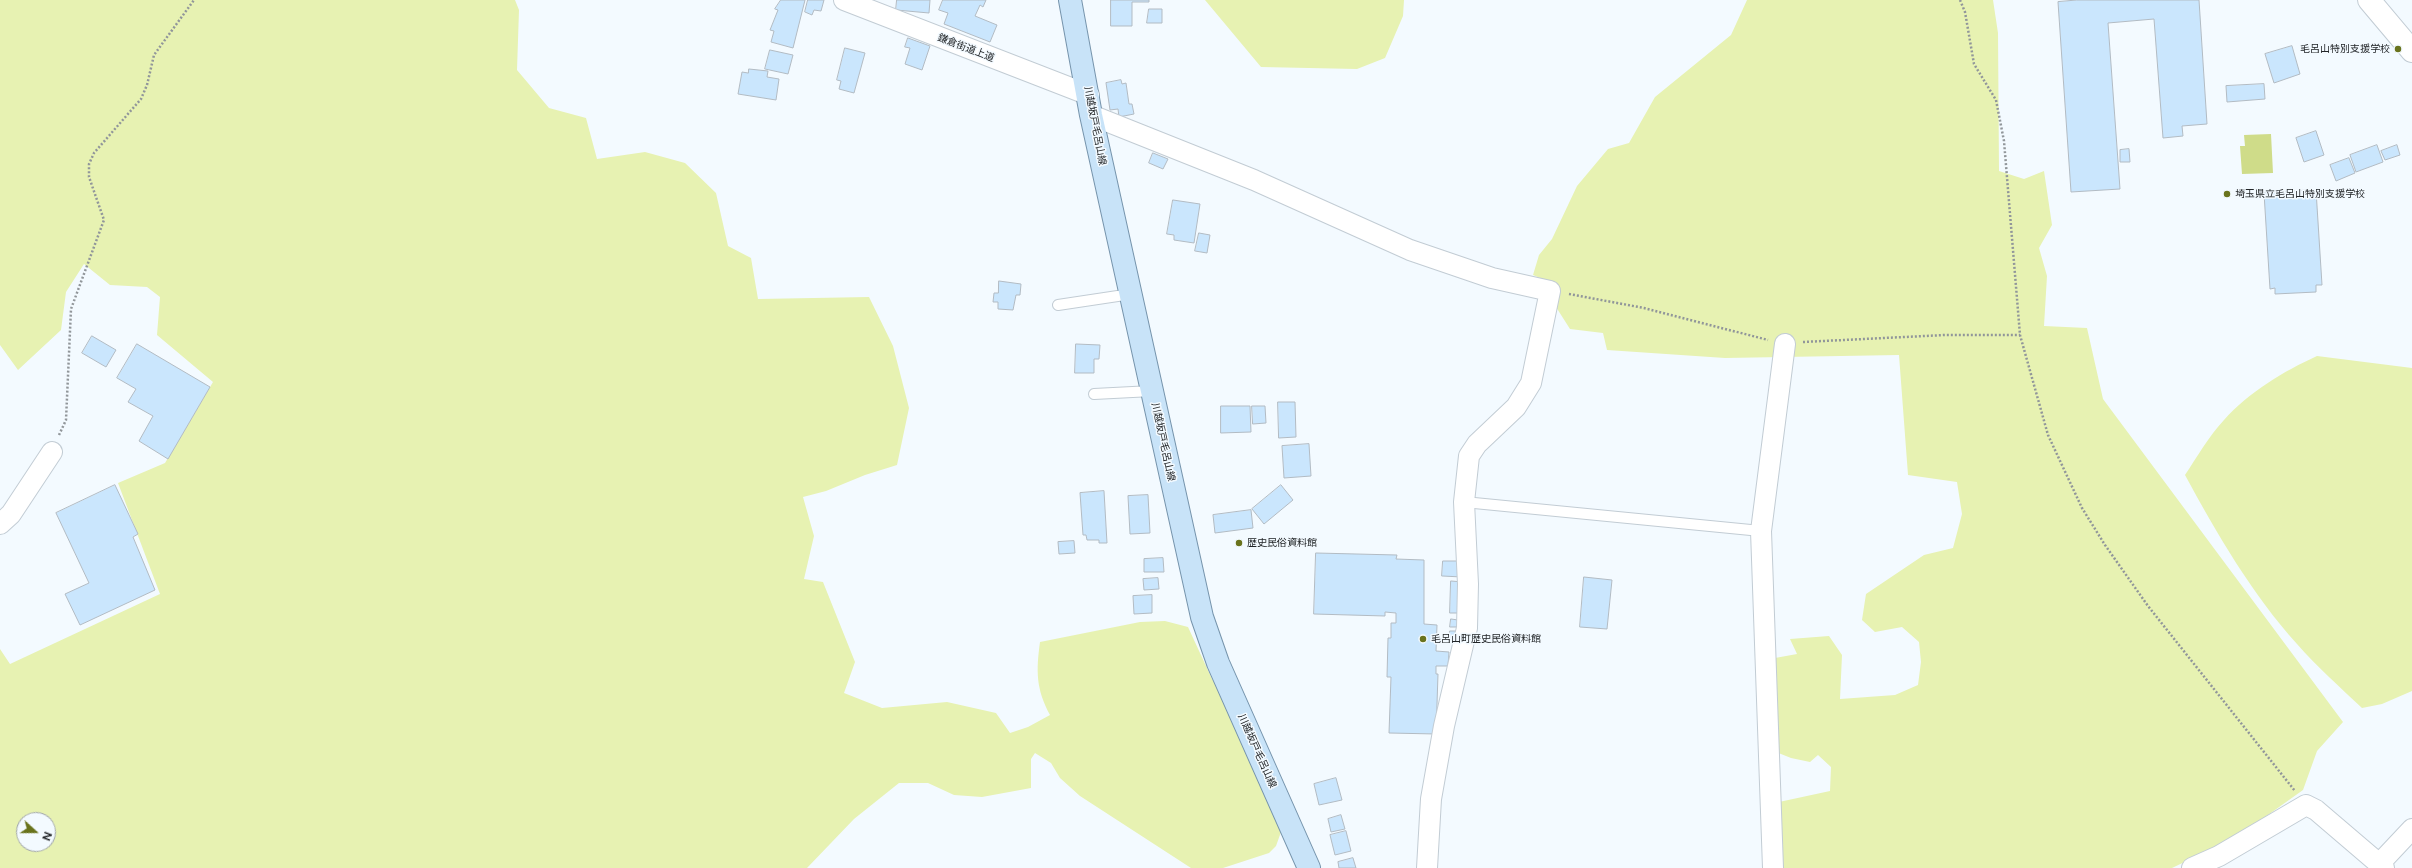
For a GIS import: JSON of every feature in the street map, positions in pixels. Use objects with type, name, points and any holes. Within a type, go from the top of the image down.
[{"type":"main road","name":"川越坂戸毛呂山線","points":[[1070,0],[1090,105],[1202,617],[1218,663],[1309,868]]},
{"type":"street","name":"鎌倉街道上道","points":[[844,0],[1090,105],[1410,250],[1492,278],[1550,291],[1531,383],[1516,407],[1477,444],[1470,456],[1464,502]]},
{"type":"street","points":[[2369,0],[2412,51]]},
{"type":"street","points":[[1773,868],[1761,531],[1785,344]]},
{"type":"street","points":[[0,524],[11,514],[52,452]]},
{"type":"street","points":[[1428,868],[1432,792],[1444,726],[1467,628],[1468,584],[1464,502]]},
{"type":"street","points":[[2192,868],[2219,856],[2306,804],[2316,810],[2382,866],[2412,829]]},
{"type":"lane","points":[[1058,305],[1131,294]]},
{"type":"lane","points":[[1094,394],[1152,391]]},
{"type":"lane","points":[[1464,502],[1761,531]]},
{"type":"path","points":[[52,452],[66,420],[71,309],[104,220],[89,177],[89,164],[94,153],[141,99],[147,85],[154,55],[194,0]]},
{"type":"path","points":[[1960,0],[1965,12],[1974,64],[1996,100],[2004,141],[2020,335],[2048,435],[2082,508],[2105,545],[2148,606],[2306,804]]},
{"type":"shaded area","points":[[0,0],[515,0],[519,10],[517,70],[549,108],[586,118],[597,159],[645,152],[685,163],[716,193],[728,246],[751,258],[758,299],[869,297],[893,346],[909,408],[897,465],[865,475],[826,491],[803,497],[814,536],[804,579],[823,582],[855,662],[844,693],[882,708],[947,702],[996,713],[1010,733],[1028,727],[1050,715],[1045,706],[1038,680],[1040,642],[1140,622],[1165,621],[1188,627],[1212,679],[1227,702],[1281,832],[1276,846],[1269,853],[1223,868],[1191,868],[1080,796],[1060,778],[1051,763],[1035,753],[1031,759],[1031,788],[982,797],[954,795],[928,783],[899,783],[854,819],[807,868],[0,868],[0,649],[10,664],[160,594],[118,483],[165,463],[213,382],[157,335],[160,297],[147,287],[110,285],[84,264],[66,292],[61,330],[18,370],[0,345]]},
{"type":"shaded area","points":[[1205,0],[1404,0],[1403,16],[1385,58],[1357,69],[1261,67]]},
{"type":"shaded area","points":[[1747,0],[1993,0],[1998,33],[1999,171],[2024,179],[2044,171],[2052,225],[2039,248],[2047,276],[2044,326],[2087,328],[2103,399],[2343,722],[2317,751],[2303,790],[2237,837],[2172,868],[1782,868],[1779,802],[1830,791],[1831,767],[1818,755],[1810,762],[1791,758],[1776,752],[1775,658],[1797,654],[1790,639],[1829,636],[1842,655],[1840,699],[1895,695],[1918,685],[1921,662],[1919,642],[1902,627],[1875,632],[1862,620],[1866,594],[1924,555],[1953,548],[1962,514],[1957,482],[1908,475],[1899,355],[1725,358],[1607,350],[1603,333],[1570,329],[1556,307],[1559,286],[1533,275],[1539,255],[1552,239],[1577,186],[1608,149],[1629,143],[1655,97],[1731,35]]},
{"type":"shaded area","points":[[2271,134],[2273,173],[2242,174],[2240,146],[2245,146],[2244,135]]},
{"type":"shaded area","points":[[2317,356],[2412,368],[2412,691],[2382,704],[2362,708],[2321,669],[2265,605],[2236,563],[2185,475],[2213,433],[2244,400],[2280,375]]},
{"type":"building","points":[[781,0],[805,0],[793,48],[771,42],[774,31],[770,30],[778,10],[775,9]]},
{"type":"building","points":[[808,0],[824,0],[821,11],[814,10],[812,15],[805,12]]},
{"type":"building","points":[[897,0],[930,0],[929,13],[896,10]]},
{"type":"building","points":[[943,0],[986,0],[983,7],[980,5],[975,16],[997,25],[990,42],[944,24],[948,13],[939,10]]},
{"type":"building","points":[[1111,0],[1149,0],[1149,2],[1132,2],[1132,26],[1111,26]]},
{"type":"building","points":[[2077,0],[2199,0],[2207,124],[2182,126],[2183,136],[2163,138],[2154,19],[2108,23],[2120,189],[2071,192],[2058,2]]},
{"type":"building","points":[[1149,9],[1162,9],[1162,23],[1147,23]]},
{"type":"building","points":[[908,38],[930,46],[922,70],[905,64],[910,48],[905,47]]},
{"type":"building","points":[[2292,46],[2300,74],[2274,83],[2265,54]]},
{"type":"building","points":[[845,48],[865,53],[854,93],[839,89],[841,81],[837,80]]},
{"type":"building","points":[[770,50],[793,55],[788,74],[765,69]]},
{"type":"building","points":[[749,69],[768,71],[767,77],[779,79],[776,100],[738,94],[742,72],[748,73]]},
{"type":"building","points":[[1121,80],[1122,84],[1126,83],[1129,104],[1132,104],[1134,114],[1119,117],[1118,109],[1110,110],[1106,83]]},
{"type":"building","points":[[2264,84],[2265,99],[2227,102],[2226,86]]},
{"type":"building","points":[[2316,131],[2324,155],[2304,162],[2296,138]]},
{"type":"building","points":[[2377,145],[2383,162],[2356,172],[2350,155]]},
{"type":"building","points":[[2397,145],[2400,155],[2385,160],[2381,151]]},
{"type":"building","points":[[2129,149],[2130,162],[2120,162],[2120,150]]},
{"type":"building","points":[[1153,153],[1168,159],[1163,169],[1149,163]]},
{"type":"building","points":[[2349,158],[2355,173],[2336,181],[2330,165]]},
{"type":"building","points":[[2316,190],[2322,285],[2316,285],[2316,292],[2275,294],[2275,288],[2270,289],[2264,193]]},
{"type":"building","points":[[1173,200],[1200,204],[1194,243],[1174,240],[1174,235],[1167,234]]},
{"type":"building","points":[[1199,233],[1210,235],[1207,253],[1195,251]]},
{"type":"building","points":[[999,281],[1021,284],[1020,295],[1016,295],[1013,310],[998,309],[998,302],[993,302],[994,293],[998,293]]},
{"type":"building","points":[[92,336],[116,350],[106,367],[82,353]]},
{"type":"building","points":[[137,344],[210,387],[168,459],[139,441],[153,416],[128,402],[136,389],[117,378]]},
{"type":"building","points":[[1076,344],[1100,345],[1099,359],[1094,359],[1094,373],[1075,373]]},
{"type":"building","points":[[1278,402],[1295,402],[1296,437],[1279,438]]},
{"type":"building","points":[[1221,406],[1250,406],[1251,432],[1221,433]]},
{"type":"building","points":[[1252,406],[1265,406],[1266,423],[1253,424]]},
{"type":"building","points":[[1309,444],[1311,476],[1284,478],[1282,446]]},
{"type":"building","points":[[115,485],[138,534],[133,537],[155,590],[80,625],[65,594],[89,583],[56,513]]},
{"type":"building","points":[[1281,485],[1293,500],[1264,524],[1252,509]]},
{"type":"building","points":[[1104,491],[1107,543],[1099,543],[1099,540],[1087,540],[1086,535],[1083,535],[1080,493]]},
{"type":"building","points":[[1148,495],[1150,533],[1130,534],[1128,496]]},
{"type":"building","points":[[1251,510],[1253,528],[1215,533],[1213,515]]},
{"type":"building","points":[[1074,541],[1075,553],[1059,554],[1058,542]]},
{"type":"building","points":[[1316,553],[1397,555],[1396,559],[1424,560],[1424,624],[1437,625],[1436,651],[1449,652],[1448,666],[1436,666],[1436,674],[1438,674],[1436,734],[1389,733],[1391,677],[1387,677],[1388,638],[1391,638],[1391,623],[1396,623],[1396,613],[1385,612],[1385,616],[1314,614]]},
{"type":"building","points":[[1163,558],[1164,572],[1144,572],[1144,559]]},
{"type":"building","points":[[1443,561],[1463,561],[1462,577],[1442,576]]},
{"type":"building","points":[[1584,577],[1612,580],[1607,629],[1580,627]]},
{"type":"building","points":[[1158,578],[1159,589],[1144,590],[1143,579]]},
{"type":"building","points":[[1451,581],[1463,582],[1462,613],[1450,613]]},
{"type":"building","points":[[1152,595],[1152,613],[1134,614],[1133,596]]},
{"type":"building","points":[[1451,619],[1458,620],[1458,627],[1450,627]]},
{"type":"building","points":[[1450,631],[1456,631],[1456,642],[1449,642]]},
{"type":"building","points":[[1336,778],[1342,800],[1319,805],[1314,784]]},
{"type":"building","points":[[1341,815],[1345,829],[1331,832],[1328,819]]},
{"type":"building","points":[[1346,831],[1351,851],[1335,855],[1330,835]]},
{"type":"building","points":[[1353,858],[1356,868],[1339,868],[1338,862]]},
{"type":"place","name":"毛呂山特別支援学校","points":[[2398,49]]},
{"type":"place","name":"埼玉県立毛呂山特別支援学校","points":[[2227,194]]},
{"type":"place","name":"歴史民俗資料館","points":[[1239,543]]},
{"type":"place","name":"毛呂山町歴史民俗資料館","points":[[1423,639]]}]
